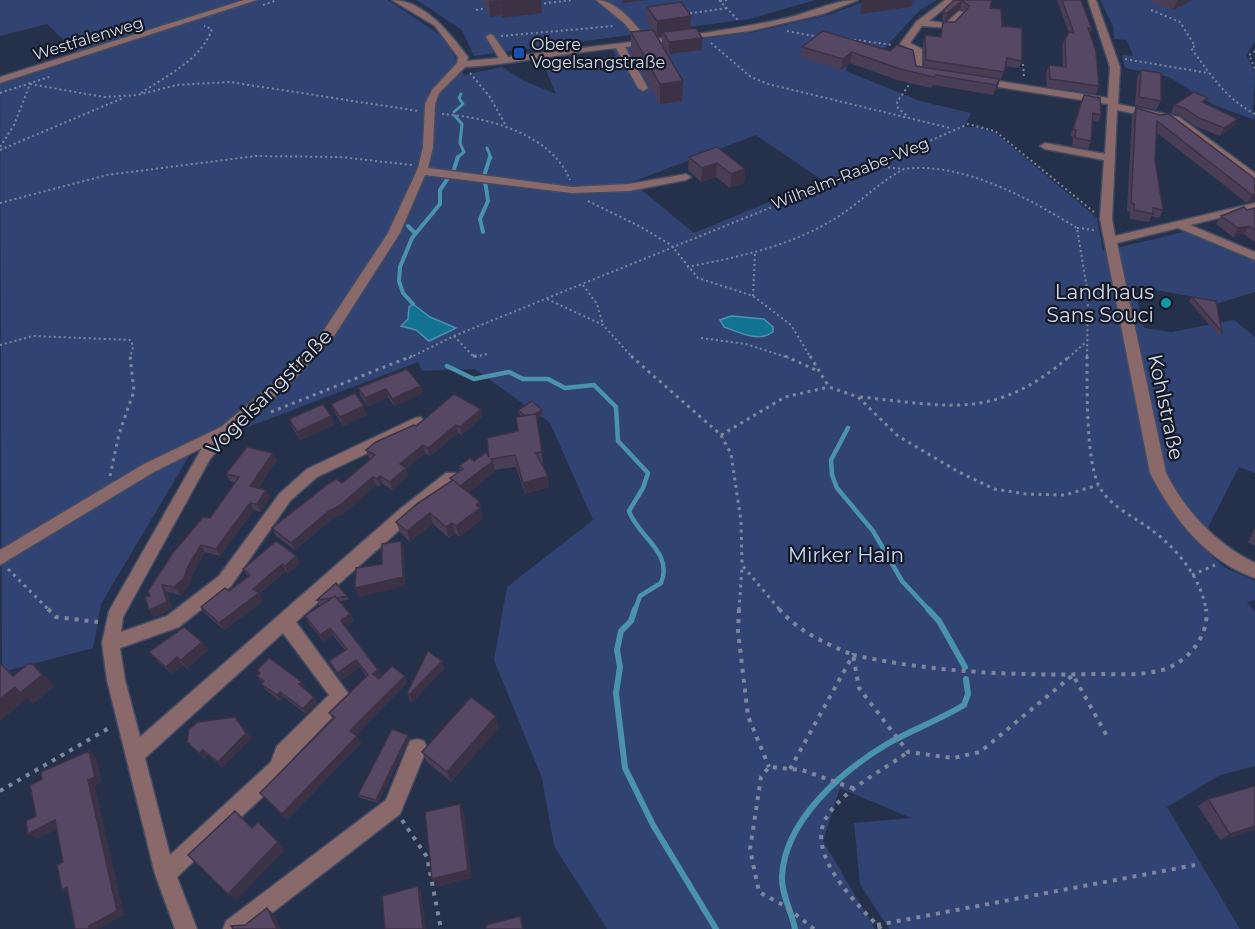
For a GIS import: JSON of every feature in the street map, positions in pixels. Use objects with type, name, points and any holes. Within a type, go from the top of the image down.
[{"type":"street","name":"Westfalenweg","points":[[0,80],[253,0]]},
{"type":"street","points":[[396,0],[438,24],[463,57],[462,64],[506,61],[746,28],[809,14],[854,0]]},
{"type":"street","points":[[600,0],[631,25],[644,41]]},
{"type":"street","points":[[938,75],[917,72],[916,49],[905,44],[921,22],[950,0]]},
{"type":"street","name":"Kohlstraße","points":[[1092,0],[1116,68],[1106,219],[1158,473],[1168,494],[1186,520],[1230,558],[1255,571]]},
{"type":"street","points":[[921,22],[948,26],[962,13]]},
{"type":"street","points":[[490,37],[506,61]]},
{"type":"street","points":[[619,45],[642,88]]},
{"type":"street","name":"Vogelsangstraße","points":[[186,929],[174,903],[165,874],[116,680],[111,643],[115,616],[128,589],[205,455],[227,430],[290,376],[329,333],[394,233],[422,169],[428,147],[429,114],[435,92],[462,64]]},
{"type":"street","points":[[970,80],[1024,86],[1175,119],[1255,178]]},
{"type":"street","points":[[1011,96],[1024,86]]},
{"type":"street","points":[[1045,146],[1109,158]]},
{"type":"street","points":[[422,169],[573,190],[653,185],[686,177]]},
{"type":"street","points":[[1111,241],[1255,206]]},
{"type":"street","points":[[1180,225],[1255,256]]},
{"type":"street","points":[[111,643],[173,622],[225,581],[285,497],[312,473],[420,422]]},
{"type":"street","points":[[0,559],[117,487],[190,446],[227,430]]},
{"type":"street","points":[[135,754],[284,620],[451,477]]},
{"type":"street","points":[[165,874],[279,768],[284,753],[342,696],[284,620]]},
{"type":"street","points":[[234,929],[393,807],[417,748]]},
{"type":"path","points":[[533,5],[573,0]]},
{"type":"path","points":[[720,1],[727,0]]},
{"type":"path","points":[[720,1],[746,28]]},
{"type":"path","points":[[476,10],[489,8]]},
{"type":"path","points":[[683,14],[728,8]]},
{"type":"path","points":[[1151,10],[1183,25],[1195,46],[1191,48],[1208,73],[1245,109],[1255,114]]},
{"type":"path","points":[[490,37],[631,25]]},
{"type":"path","points":[[30,84],[104,97],[138,95],[197,53],[211,34],[212,29],[205,26]]},
{"type":"path","points":[[801,34],[829,38]]},
{"type":"path","points":[[702,35],[751,77],[768,84],[907,116]]},
{"type":"path","points":[[849,39],[905,44]]},
{"type":"path","points":[[1255,51],[1249,55],[1255,69]]},
{"type":"path","points":[[1113,57],[1208,73]]},
{"type":"path","points":[[462,64],[490,97],[506,126]]},
{"type":"path","points":[[1023,64],[1024,86]]},
{"type":"path","points":[[0,93],[59,74]]},
{"type":"path","points":[[0,148],[113,100],[176,85],[231,82],[368,102],[429,114],[459,114],[506,126],[557,158],[565,166],[573,194],[628,220],[674,247],[687,267],[698,278],[753,296],[791,325],[829,387]]},
{"type":"path","points":[[0,148],[14,125],[30,84]]},
{"type":"path","name":"Wilhelm-Raabe-Weg","points":[[906,91],[897,102],[898,108],[907,116],[951,128]]},
{"type":"path","points":[[951,128],[975,124],[995,131],[1090,209],[1106,219]]},
{"type":"path","name":"Wilhelm-Raabe-Weg","points":[[268,413],[394,365],[454,336],[800,193],[873,166],[933,140],[951,128]]},
{"type":"path","points":[[0,203],[106,175],[256,156],[340,157],[398,162],[422,169]]},
{"type":"path","points":[[742,565],[788,619],[815,639],[853,655],[896,665],[947,672],[1073,675],[1165,669],[1192,650],[1203,634],[1207,613],[1205,601],[1192,575],[1164,542],[1111,500],[1098,485],[1086,416],[1085,343],[1088,302],[1077,228],[1046,208],[977,178],[947,171],[873,166]]},
{"type":"path","points":[[687,267],[755,254],[786,244],[836,217],[904,169]]},
{"type":"path","points":[[753,296],[755,254]]},
{"type":"path","points":[[582,284],[597,304],[603,325]]},
{"type":"path","points":[[547,298],[603,325],[631,356],[721,435],[731,454],[741,521],[742,565],[738,631],[748,716],[769,767]]},
{"type":"path","points":[[0,345],[33,336],[131,340],[133,347],[129,361],[135,371],[134,397],[124,419],[110,477],[117,487]]},
{"type":"path","points":[[454,336],[474,357],[487,354]]},
{"type":"path","points":[[701,338],[730,339],[796,360],[818,371]]},
{"type":"path","points":[[721,435],[779,397],[799,390],[829,387],[858,397],[943,404],[990,404],[1023,391],[1085,343]]},
{"type":"path","points":[[858,397],[898,436],[957,471],[994,489],[1026,494],[1065,495],[1098,485]]},
{"type":"path","points":[[1192,575],[1230,558]]},
{"type":"path","points":[[0,559],[56,617],[114,624]]},
{"type":"path","points":[[853,655],[859,688],[902,745],[908,752],[942,760],[963,759],[980,752],[1073,675]]},
{"type":"path","points":[[790,769],[853,655]]},
{"type":"path","points":[[1073,675],[1108,738]]},
{"type":"path","points":[[0,791],[49,760],[126,719]]},
{"type":"path","points":[[908,752],[855,789],[828,816],[820,835],[823,851],[840,883],[879,927],[1196,865]]},
{"type":"path","points":[[769,767],[802,770],[855,789]]},
{"type":"path","points":[[769,767],[761,777],[750,849],[759,892],[785,906],[814,929]]},
{"type":"path","points":[[405,824],[427,857],[441,929]]},
{"type":"green space","name":"Mirker Hain","points":[[0,0],[388,0],[446,39],[464,75],[502,67],[524,81],[556,94],[544,65],[616,56],[613,50],[755,32],[828,15],[869,0],[937,0],[920,10],[882,51],[849,57],[846,71],[920,101],[971,113],[964,127],[978,127],[994,132],[1097,218],[1103,251],[1188,231],[1255,258],[1255,292],[1216,304],[1211,300],[1134,286],[1144,328],[1171,332],[1234,320],[1255,337],[1255,473],[1239,467],[1207,529],[1195,541],[1224,567],[1255,581],[1255,600],[1247,602],[1255,612],[1255,766],[1220,775],[1167,807],[1240,929],[889,929],[860,884],[854,823],[911,818],[840,788],[823,841],[875,929],[607,929],[554,846],[542,778],[494,660],[507,587],[593,520],[550,423],[475,369],[422,371],[418,362],[240,430],[192,451],[101,604],[93,648],[2,672],[0,84],[83,58],[47,24],[0,36]],"holes":[[[756,135],[822,180],[694,233],[632,182]],[[413,304],[430,317],[455,328],[429,341],[416,330],[401,326],[408,319],[410,307]],[[764,319],[773,327],[773,332],[756,337],[724,327]]]},
{"type":"green space","points":[[417,0],[816,0],[749,19],[474,56],[462,30]]},
{"type":"green space","points":[[1100,0],[1255,0],[1255,42],[1246,55],[1255,72],[1253,112],[1255,120],[1214,105],[1169,77],[1125,68],[1122,55],[1133,56],[1127,40],[1114,39],[1113,26]]},
{"type":"shaded area","points":[[413,304],[430,317],[456,328],[429,341],[416,330],[401,326],[408,319],[409,307]]},
{"type":"shaded area","points":[[731,316],[764,319],[773,327],[773,332],[755,337],[724,327],[720,320]]},
{"type":"building","points":[[954,0],[992,0],[990,8],[1001,9],[1002,26],[1022,28],[1022,61],[1007,58],[1004,72],[926,60],[925,35],[941,37],[943,22],[955,22],[970,6],[962,1],[944,13],[944,10]]},
{"type":"building","points":[[1062,0],[1081,0],[1092,29],[1088,28],[1096,51],[1099,86],[1050,79],[1049,65],[1066,67],[1065,39],[1069,32],[1074,33]]},
{"type":"building","points":[[681,2],[691,16],[657,21],[647,7]]},
{"type":"building","points":[[696,28],[702,38],[669,42],[663,32]]},
{"type":"building","points":[[653,30],[683,81],[660,84],[631,32]]},
{"type":"building","points":[[823,31],[890,51],[897,45],[913,50],[916,66],[1000,79],[996,85],[936,75],[934,77],[900,69],[852,52],[843,59],[802,47]]},
{"type":"building","points":[[1141,70],[1161,73],[1161,101],[1139,97]]},
{"type":"building","points":[[1194,92],[1208,98],[1202,102],[1238,119],[1224,128],[1174,105]]},
{"type":"building","points":[[1084,95],[1100,98],[1101,115],[1093,113],[1091,141],[1075,138],[1076,130],[1073,129]]},
{"type":"building","points":[[1136,108],[1160,115],[1169,114],[1255,179],[1255,194],[1252,195],[1157,121],[1155,160],[1163,210],[1153,208],[1153,214],[1134,210],[1134,204],[1131,203]]},
{"type":"building","points":[[717,147],[745,169],[731,174],[717,163],[702,168],[689,157]]},
{"type":"building","points":[[1244,207],[1247,210],[1255,208],[1255,230],[1249,226],[1238,228],[1221,216]]},
{"type":"building","points":[[1192,297],[1216,301],[1222,332]]},
{"type":"building","points":[[407,369],[421,386],[392,399],[386,389],[365,398],[358,388]]},
{"type":"building","points":[[355,393],[364,406],[340,417],[331,404]]},
{"type":"building","points":[[454,394],[481,409],[460,427],[456,425],[428,448],[423,445],[400,464],[406,468],[390,482],[380,476],[377,479],[373,477],[291,543],[272,528],[328,484],[336,479],[342,483],[375,455],[366,450],[376,442],[416,426]]},
{"type":"building","points":[[532,401],[542,410],[525,416],[518,410]]},
{"type":"building","points":[[323,404],[331,416],[297,432],[289,419]]},
{"type":"building","points":[[536,414],[542,452],[536,453],[548,476],[523,483],[515,455],[491,459],[493,461],[460,486],[450,478],[463,469],[459,466],[470,458],[474,461],[486,452],[489,457],[487,438],[518,431],[516,417]]},
{"type":"building","points":[[247,447],[273,453],[250,486],[266,490],[257,504],[250,503],[216,549],[201,545],[188,566],[184,578],[174,587],[162,585],[167,602],[149,610],[145,597],[150,596],[148,591],[172,554],[203,517],[210,518],[239,477],[226,474]]},
{"type":"building","points":[[453,480],[480,502],[476,505],[480,508],[456,526],[452,523],[446,527],[430,513],[407,531],[396,522],[418,503]]},
{"type":"building","points":[[276,541],[296,556],[285,566],[282,564],[253,589],[259,593],[219,623],[201,607],[225,588],[229,591],[250,575],[243,569]]},
{"type":"building","points":[[401,541],[403,577],[355,588],[356,568],[382,564],[382,544]]},
{"type":"building","points":[[336,583],[347,596],[317,600]]},
{"type":"building","points":[[335,596],[350,614],[341,620],[342,622],[378,670],[373,674],[379,679],[392,666],[405,676],[350,731],[357,736],[282,814],[260,793],[335,717],[329,713],[368,675],[356,660],[337,673],[329,661],[347,649],[330,628],[320,635],[305,616]]},
{"type":"building","points":[[184,627],[202,642],[181,660],[177,657],[166,667],[149,652]]},
{"type":"building","points":[[428,651],[442,661],[409,695],[407,693]]},
{"type":"building","points":[[269,658],[302,682],[299,684],[314,697],[303,709],[280,692],[277,695],[261,684],[264,681],[257,676],[260,673],[257,670]]},
{"type":"building","points":[[1,664],[13,676],[28,664],[33,664],[42,675],[20,693],[15,687],[0,699]]},
{"type":"building","points":[[471,697],[496,716],[447,772],[422,752]]},
{"type":"building","points":[[235,717],[246,733],[218,762],[203,750],[199,753],[187,742],[189,729],[198,722]]},
{"type":"building","points":[[392,729],[408,735],[376,800],[358,795]]},
{"type":"building","points":[[89,751],[95,777],[88,780],[117,911],[89,926],[89,929],[75,929],[67,887],[62,890],[57,865],[63,862],[55,820],[28,834],[26,821],[36,816],[30,785],[42,779],[41,772]]},
{"type":"building","points":[[1255,786],[1255,826],[1230,834],[1208,799]]},
{"type":"building","points":[[460,804],[468,870],[432,879],[425,812]]},
{"type":"building","points":[[235,811],[252,828],[258,822],[278,842],[228,894],[188,855]]},
{"type":"building","points":[[418,886],[423,929],[385,929],[382,896]]},
{"type":"building","points":[[267,908],[277,929],[233,929],[231,926],[245,925]]},
{"type":"building","points":[[520,916],[523,929],[486,929],[486,925]]},
{"type":"waterway","points":[[454,112],[463,104],[459,98],[461,94]]},
{"type":"waterway","points":[[455,116],[462,124],[460,143],[464,152],[458,157]]},
{"type":"waterway","points":[[487,148],[491,158]]},
{"type":"waterway","points":[[454,169],[458,157]]},
{"type":"waterway","points":[[484,176],[490,157]]},
{"type":"waterway","points":[[413,304],[403,293],[399,281],[400,267],[412,238],[440,204],[440,190],[450,175]]},
{"type":"waterway","points":[[483,232],[480,219],[488,201],[485,181]]},
{"type":"waterway","points":[[408,226],[415,233]]},
{"type":"waterway","points":[[447,366],[474,379],[509,372],[523,379],[548,379],[565,388],[594,385],[616,407],[618,441],[648,473],[643,488],[629,511],[633,520],[659,553],[664,572],[661,583],[640,596],[635,610]]},
{"type":"waterway","points":[[848,428],[831,460],[832,475],[837,488],[873,531],[902,581],[929,610]]},
{"type":"waterway","points":[[635,609],[631,621],[621,631],[617,650],[620,667],[616,693],[625,768],[653,825],[716,929]]},
{"type":"waterway","points":[[928,609],[939,621],[965,667]]},
{"type":"waterway","points":[[795,929],[783,889],[782,876],[793,836],[805,817],[835,783],[870,755],[896,739],[964,705],[968,694],[966,679]]},
{"type":"place","name":"Obere Vogelsangstraße","points":[[519,53]]},
{"type":"place","name":"Landhaus Sans Souci","points":[[1166,303]]}]
